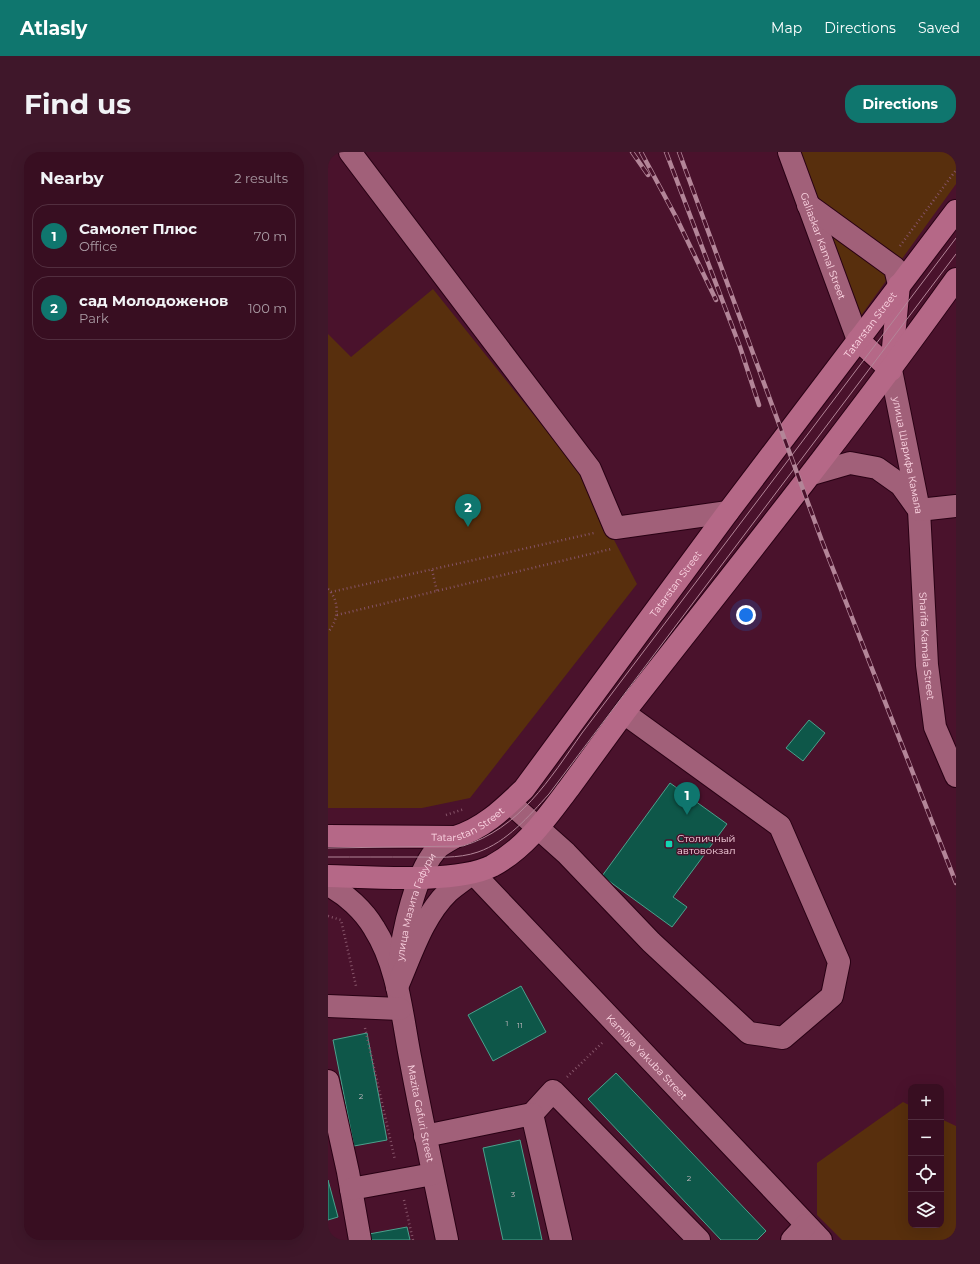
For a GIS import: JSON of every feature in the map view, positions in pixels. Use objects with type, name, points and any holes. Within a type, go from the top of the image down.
[{"type":"main road","name":"Tatarstan Street","points":[[328,836],[455,837],[479,827],[510,803],[524,789],[728,512],[956,210]]},
{"type":"main road","points":[[328,876],[422,877],[473,873],[491,866],[504,858],[539,829],[624,713],[812,474],[891,370],[956,279]]},
{"type":"main road","points":[[891,370],[900,285]]},
{"type":"main road","points":[[858,340],[891,370]]},
{"type":"street","points":[[350,152],[590,469],[615,528],[728,512]]},
{"type":"street","name":"Galiaskar Kamal Street","points":[[789,152],[858,340]]},
{"type":"street","points":[[808,205],[895,268],[900,285]]},
{"type":"street","name":"улица Шарифа Камала","points":[[891,370],[918,510]]},
{"type":"street","name":"улица Шарифа Камала","points":[[812,474],[850,463],[877,468],[901,485],[918,510]]},
{"type":"street","points":[[918,510],[956,506]]},
{"type":"street","name":"Sharifa Kamala Street","points":[[918,510],[927,664],[935,727],[956,776]]},
{"type":"street","points":[[510,803],[566,853],[651,942],[750,1033],[783,1038],[832,996],[840,962],[780,826],[624,713]]},
{"type":"street","name":"улица Мазита Гафури","points":[[397,987],[403,932],[410,905],[432,857],[439,847],[455,837]]},
{"type":"street","name":"улица Мазита Гафури","points":[[397,987],[421,933],[434,910],[448,892],[473,873]]},
{"type":"street","name":"Kamilya Yakuba Street","points":[[473,873],[619,1026],[806,1235]]},
{"type":"street","name":"улица Мазита Гафури","points":[[328,885],[352,902],[364,914],[374,928],[381,941],[397,987]]},
{"type":"street","name":"Mazita Gafuri Street","points":[[397,987],[425,1136],[447,1240]]},
{"type":"street","points":[[328,1006],[400,1009]]},
{"type":"street","points":[[328,1081],[351,1189],[360,1240]]},
{"type":"street","points":[[425,1136],[532,1114],[553,1091],[699,1240]]},
{"type":"street","points":[[532,1114],[561,1240]]},
{"type":"street","points":[[351,1189],[433,1174]]},
{"type":"path","points":[[331,592],[615,528],[622,546],[337,615]]},
{"type":"path","points":[[432,570],[437,591]]},
{"type":"path","points":[[328,589],[336,603],[337,615],[333,626],[328,632]]},
{"type":"path","points":[[328,916],[341,920],[413,1240]]},
{"type":"path","points":[[553,1091],[619,1026]]},
{"type":"shaded area","points":[[799,152],[956,152],[956,184],[860,317]]},
{"type":"shaded area","points":[[433,289],[577,469],[637,584],[470,798],[422,808],[328,808],[328,334],[351,357]]},
{"type":"shaded area","points":[[903,1102],[908,1104],[908,1228],[944,1228],[944,1120],[956,1126],[956,1240],[842,1240],[817,1215],[817,1163]]},
{"type":"building","points":[[809,720],[825,733],[803,761],[786,748]]},
{"type":"building","name":"Столичный автовокзал","points":[[670,783],[727,824],[673,897],[687,907],[672,927],[602,876]]},
{"type":"building","points":[[521,986],[546,1032],[493,1061],[468,1015]]},
{"type":"building","points":[[367,1033],[387,1140],[354,1146],[333,1040]]},
{"type":"building","points":[[616,1073],[766,1231],[757,1240],[721,1240],[588,1099]]},
{"type":"building","points":[[520,1140],[542,1240],[503,1240],[483,1148]]},
{"type":"building","points":[[328,1180],[338,1217],[328,1220]]},
{"type":"building","points":[[407,1227],[410,1240],[371,1240],[369,1234]]},
{"type":"tram line","points":[[328,848],[463,846],[483,838],[501,828],[517,815],[532,800],[558,768],[582,733],[956,238]]},
{"type":"tram line","points":[[328,857],[463,856],[489,848],[517,828],[549,794],[956,254]]},
{"type":"railway","points":[[632,152],[648,175]]},
{"type":"railway","points":[[641,152],[676,217],[716,300]]},
{"type":"railway","points":[[666,152],[740,347],[759,405]]},
{"type":"railway","points":[[679,152],[822,541],[956,883]]},
{"type":"place","name":"сад Молодоженов","points":[[468,527]]},
{"type":"place","name":"Самолет Плюс","points":[[687,815]]},
{"type":"place","name":"Столичный автовокзал","points":[[669,844]]}]
